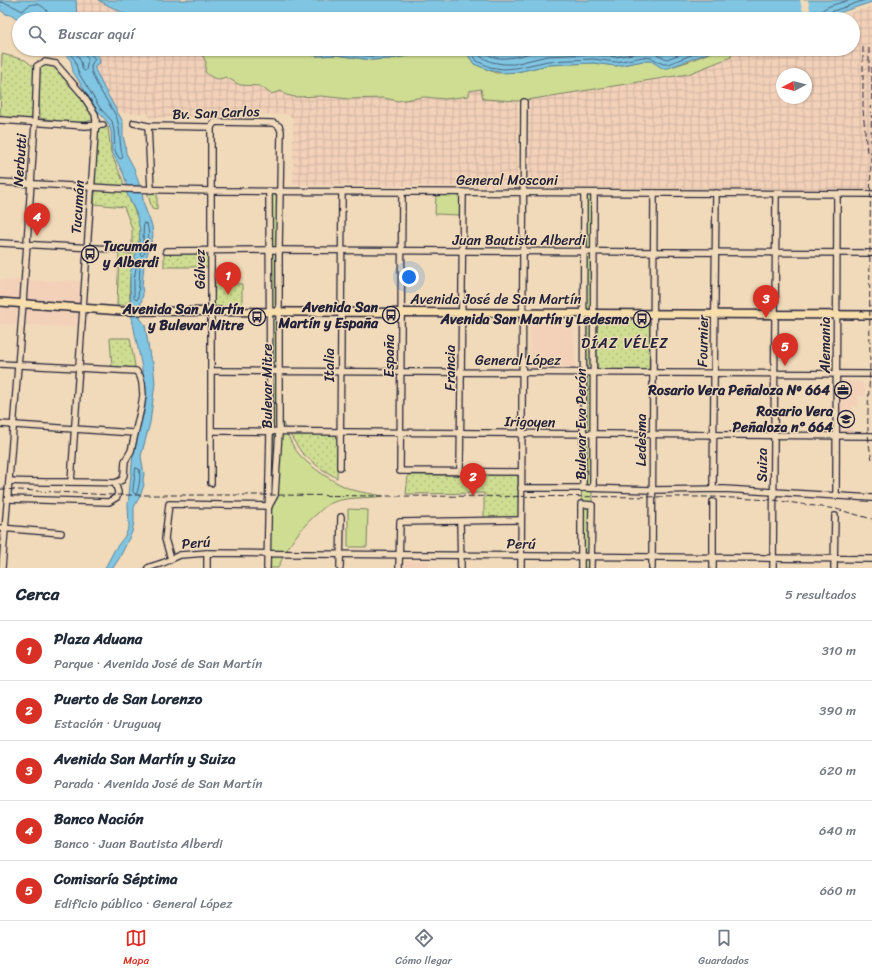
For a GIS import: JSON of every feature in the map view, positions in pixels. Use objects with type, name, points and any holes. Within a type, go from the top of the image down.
[{"type":"main road","name":"Avenida José de San Martín","points":[[0,302],[121,311],[872,315]]},
{"type":"street","name":"Tucumán","points":[[37,66],[45,62],[56,64],[82,94],[95,114],[96,126],[71,482]]},
{"type":"street","name":"Nerbutti","points":[[2,568],[3,529],[10,481],[23,303],[35,123],[37,66]]},
{"type":"street","points":[[521,568],[524,102]]},
{"type":"street","points":[[0,120],[96,126],[103,125]]},
{"type":"street","name":"Bv. San Carlos","points":[[134,124],[148,126],[211,127],[215,122],[273,123],[279,126],[281,131]]},
{"type":"street","points":[[148,126],[151,190]]},
{"type":"street","name":"Gálvez","points":[[211,127],[211,483]]},
{"type":"street","name":"Bulevar Mitre","points":[[269,506],[275,495],[279,432],[279,250],[281,131]]},
{"type":"street","name":"General Mosconi","points":[[0,182],[151,190],[269,192],[872,194]]},
{"type":"street","name":"Bulevar Mitre","points":[[268,568],[270,432],[269,192]]},
{"type":"street","name":"Italia","points":[[340,467],[342,192]]},
{"type":"street","name":"España","points":[[402,192],[400,472],[460,472]]},
{"type":"street","name":"Francia","points":[[460,472],[463,192]]},
{"type":"street","name":"Bulevar Eva Perón","points":[[583,488],[584,193]]},
{"type":"street","name":"Bulevar Eva Perón","points":[[593,488],[594,193]]},
{"type":"street","name":"Ledesma","points":[[652,568],[654,193]]},
{"type":"street","name":"Fournier","points":[[713,488],[716,193]]},
{"type":"street","name":"Suiza","points":[[773,568],[776,194]]},
{"type":"street","name":"Alemania","points":[[836,496],[837,194]]},
{"type":"street","points":[[0,243],[131,250]]},
{"type":"street","name":"Juan Bautista Alberdi","points":[[166,251],[279,250],[872,253]]},
{"type":"street","points":[[0,364],[136,371],[140,376],[143,395],[142,408],[134,433],[131,451],[126,461],[122,480],[115,483],[42,483],[10,481]]},
{"type":"street","name":"General López","points":[[212,371],[872,374]]},
{"type":"street","points":[[0,424],[134,433]]},
{"type":"street","name":"Irigoyen","points":[[212,431],[872,436]]},
{"type":"street","points":[[460,472],[521,472]]},
{"type":"street","points":[[8,499],[109,502],[117,497],[118,492],[115,483]]},
{"type":"street","points":[[521,488],[652,490],[713,488],[872,498]]},
{"type":"street","points":[[713,502],[713,568]]},
{"type":"street","points":[[171,559],[164,539],[169,504],[269,506]]},
{"type":"street","points":[[581,568],[581,504],[592,504],[591,568]]},
{"type":"street","points":[[834,516],[834,568]]},
{"type":"street","points":[[340,568],[341,517]]},
{"type":"street","points":[[399,568],[400,522],[521,520]]},
{"type":"street","points":[[460,522],[461,568]]},
{"type":"street","points":[[3,529],[61,533]]},
{"type":"street","points":[[207,568],[208,553]]},
{"type":"street","name":"Perú","points":[[148,568],[165,563],[180,556],[208,553],[872,559]]},
{"type":"shaded area","points":[[76,0],[98,0],[121,12],[77,12]]},
{"type":"shaded area","points":[[872,6],[872,190],[528,187],[527,100],[688,74],[733,56],[860,56],[860,12],[853,12]]},
{"type":"shaded area","points":[[95,56],[203,56],[206,62],[205,72],[226,77],[240,85],[260,86],[271,94],[281,91],[286,95],[321,96],[349,99],[384,98],[398,101],[424,97],[445,99],[469,96],[469,91],[482,89],[484,99],[518,101],[517,187],[293,185],[293,118],[286,114],[149,118],[148,113],[132,114],[118,112],[104,88],[95,68]]},
{"type":"shaded area","points":[[0,280],[85,281],[82,327],[0,324]]},
{"type":"shaded area","points":[[530,321],[574,321],[575,369],[530,369]]},
{"type":"shaded area","name":"Rosario Vera Peñaloza n° 664","points":[[840,381],[863,382],[863,387],[865,387],[865,396],[858,396],[858,406],[852,406],[852,432],[839,432]]},
{"type":"shaded area","points":[[404,561],[429,561],[429,568],[404,568]]},
{"type":"green space","points":[[2,54],[25,60],[34,67],[33,120],[0,118]]},
{"type":"green space","points":[[203,56],[344,56],[371,60],[407,56],[469,56],[474,64],[496,73],[517,72],[548,65],[593,63],[616,66],[643,61],[651,61],[668,68],[702,56],[731,56],[688,74],[518,101],[483,99],[481,89],[469,91],[469,96],[445,99],[424,97],[398,101],[384,98],[349,99],[321,96],[295,97],[286,95],[281,91],[271,94],[260,86],[240,85],[226,77],[217,79],[212,77],[205,72],[206,62]]},
{"type":"green space","points":[[46,63],[56,64],[93,113],[94,119],[76,122],[40,118],[38,67]]},
{"type":"green space","points":[[97,127],[108,127],[111,153],[123,181],[123,186],[95,185]]},
{"type":"green space","points":[[98,189],[126,190],[139,223],[140,234],[130,278],[130,305],[117,305],[119,252],[132,248],[132,228],[124,207],[94,204],[95,193]]},
{"type":"green space","points":[[147,191],[157,192],[157,210],[152,209]]},
{"type":"green space","points":[[269,192],[281,192],[282,420],[285,428],[290,441],[298,453],[309,464],[323,474],[339,484],[353,490],[383,496],[335,501],[326,506],[306,524],[295,537],[278,568],[267,568]]},
{"type":"green space","points":[[584,193],[594,193],[593,488],[591,568],[581,568]]},
{"type":"green space","points":[[436,195],[460,195],[460,215],[435,214]]},
{"type":"green space","points":[[164,252],[210,252],[210,267],[164,267]]},
{"type":"green space","points":[[215,283],[242,284],[242,307],[214,307]]},
{"type":"green space","points":[[597,319],[650,320],[649,370],[597,370]]},
{"type":"green space","points":[[110,338],[130,338],[135,366],[134,369],[112,368]]},
{"type":"green space","points":[[338,434],[337,478],[320,468],[302,453],[290,435]]},
{"type":"green space","points":[[408,475],[518,475],[519,517],[484,518],[484,493],[406,494]]},
{"type":"green space","points":[[348,509],[368,510],[367,547],[348,547]]},
{"type":"water","points":[[0,0],[76,0],[77,12],[12,12],[12,16],[0,10]]},
{"type":"water","points":[[98,0],[872,0],[872,2],[841,12],[121,12]]},
{"type":"water","points":[[67,56],[99,57],[100,63],[95,65],[95,69],[123,122],[123,136],[126,153],[134,168],[142,193],[144,205],[152,226],[153,236],[144,265],[142,286],[143,295],[140,318],[145,325],[150,357],[153,363],[155,383],[150,423],[141,456],[144,485],[134,507],[132,532],[113,568],[105,568],[129,527],[128,505],[133,454],[145,406],[146,396],[132,319],[130,287],[130,274],[139,243],[140,230],[136,213],[127,194],[126,182],[123,173],[112,152],[111,131],[108,123],[97,110],[73,72],[71,61]]},
{"type":"water","points":[[344,56],[408,56],[389,59],[371,60]]},
{"type":"water","points":[[469,56],[700,56],[668,68],[662,68],[651,61],[643,61],[616,66],[593,63],[548,65],[517,72],[503,73],[489,70],[474,64]]},
{"type":"pier","points":[[800,0],[808,0],[811,12],[803,12]]},
{"type":"railway","points":[[869,46],[869,72]]},
{"type":"railway","points":[[863,47],[863,110],[867,153]]},
{"type":"railway","points":[[872,67],[870,362],[868,423],[868,436],[872,459]]},
{"type":"railway","points":[[0,489],[112,495],[713,497],[773,500],[836,509],[872,519]]},
{"type":"place","name":"Banco Nación","points":[[37,236]]},
{"type":"place","name":"Tucumán y Alberdi","points":[[90,254]]},
{"type":"place","name":"Plaza Aduana","points":[[228,295]]},
{"type":"place","name":"Avenida San Martín y España","points":[[391,315]]},
{"type":"place","name":"Avenida San Martín y Bulevar Mitre","points":[[257,317]]},
{"type":"place","name":"Avenida San Martín y Suiza","points":[[766,318]]},
{"type":"place","name":"Avenida San Martín y Ledesma","points":[[642,319]]},
{"type":"place","name":"Comisaría Séptima","points":[[785,366]]},
{"type":"place","name":"Rosario Vera Peñaloza Nº 664","points":[[843,390]]},
{"type":"place","name":"Rosario Vera Peñaloza n° 664","points":[[846,419]]},
{"type":"place","name":"Puerto de San Lorenzo","points":[[473,496]]},
{"type":"district","name":"DÍAZ VÉLEZ","points":[[625,343]]}]
